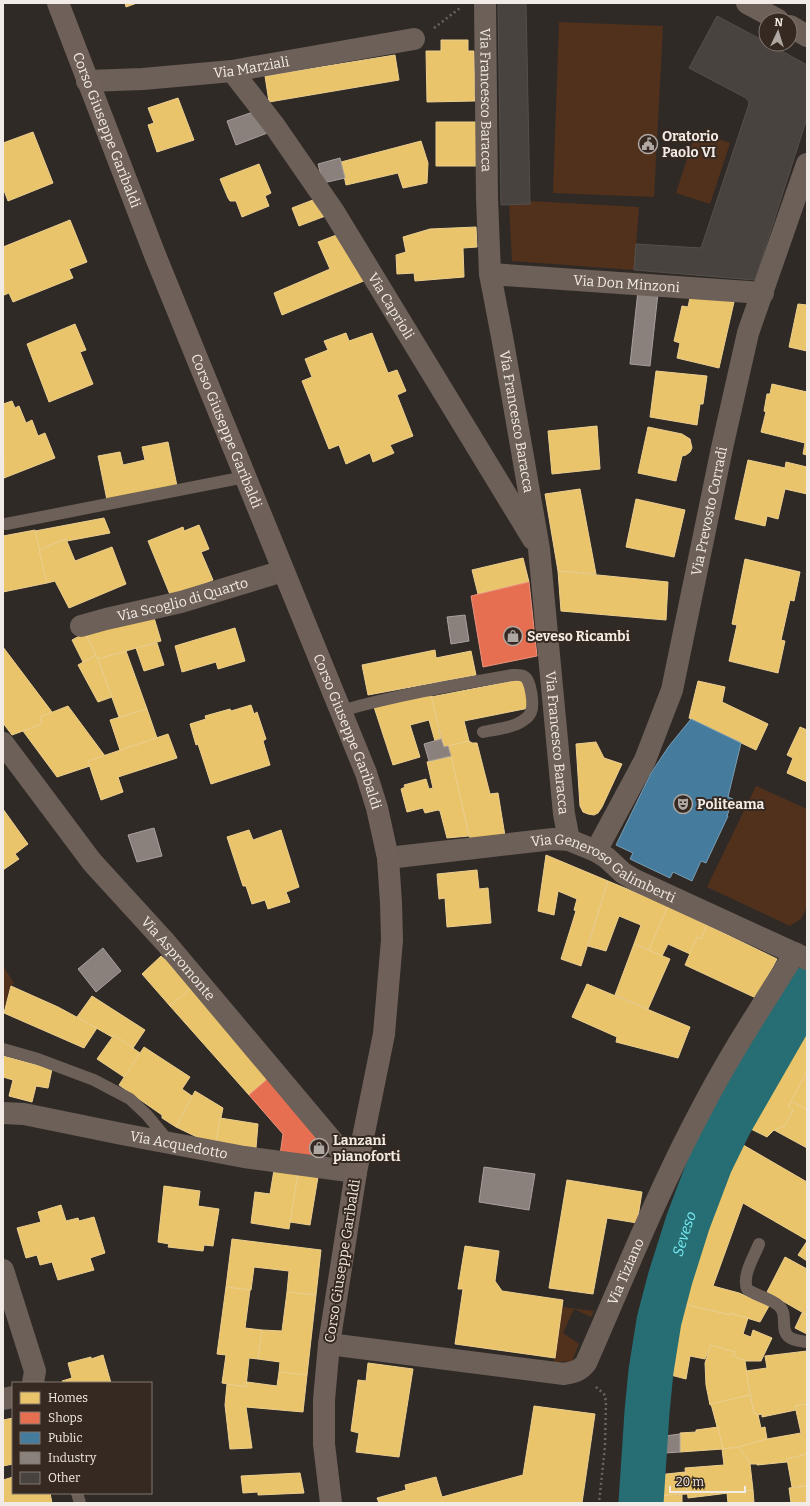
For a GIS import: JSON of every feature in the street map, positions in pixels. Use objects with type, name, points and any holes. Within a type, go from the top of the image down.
[{"type":"main road","name":"Corso Giuseppe Garibaldi","points":[[58,3],[155,255],[366,773],[377,808],[388,858],[392,940],[384,1034],[356,1172],[329,1344],[324,1400],[324,1444],[331,1503]]},
{"type":"street","name":"Via Francesco Baracca","points":[[485,3],[487,198],[490,274],[539,549],[564,814],[569,840]]},
{"type":"street","points":[[747,3],[763,12]]},
{"type":"street","points":[[798,31],[807,36]]},
{"type":"street","name":"Via Marziali","points":[[87,81],[143,79],[232,71],[414,39]]},
{"type":"street","name":"Via Caprioli","points":[[232,71],[274,125],[334,212],[539,549]]},
{"type":"street","name":"Via Prevosto Corradi","points":[[596,851],[645,760],[672,690],[727,425],[748,333],[807,164]]},
{"type":"street","name":"Via Don Minzoni","points":[[490,274],[763,293]]},
{"type":"street","name":"Via Scoglio di Quarto","points":[[81,626],[181,602],[283,571]]},
{"type":"street","name":"Via Aspromonte","points":[[3,743],[92,862],[166,943],[340,1150],[356,1172]]},
{"type":"street","name":"Via Generoso Galimberti","points":[[388,858],[554,839],[569,840],[596,851],[607,858],[623,873],[635,880],[801,956]]},
{"type":"street","name":"Via Tiziano","points":[[329,1344],[564,1374],[581,1369],[586,1363],[666,1181],[699,1112],[730,1057],[801,956]]},
{"type":"street","name":"Via Acquedotto","points":[[3,1113],[31,1115],[171,1144],[244,1157],[356,1172]]},
{"type":"street","points":[[3,1270],[34,1368],[35,1375],[33,1382]]},
{"type":"lane","points":[[6,524],[245,477]]},
{"type":"lane","points":[[340,711],[369,703],[467,682],[512,675],[520,675],[525,677],[529,682],[532,702],[531,712],[525,720],[514,725],[483,732]]},
{"type":"lane","points":[[3,1049],[38,1059],[94,1080],[130,1099],[147,1115],[171,1144]]},
{"type":"lane","points":[[759,1244],[746,1274],[744,1282],[747,1289],[778,1306],[783,1311],[786,1334],[790,1338],[807,1342]]},
{"type":"path","points":[[414,39],[439,25],[463,7]]},
{"type":"path","points":[[564,1374],[583,1380],[596,1387],[604,1394],[606,1401],[599,1503]]},
{"type":"shaded area","points":[[559,22],[663,26],[654,197],[553,193]]},
{"type":"shaded area","points":[[696,131],[730,143],[710,204],[676,193]]},
{"type":"shaded area","points":[[530,201],[639,207],[634,270],[512,261],[509,204],[530,204]]},
{"type":"shaded area","points":[[756,786],[807,809],[807,907],[801,919],[790,926],[707,887]]},
{"type":"shaded area","points":[[3,966],[14,983],[11,986],[3,1016]]},
{"type":"shaded area","points":[[562,1307],[594,1311],[591,1317],[574,1309],[563,1333],[579,1344],[572,1361],[554,1362]]},
{"type":"building: Homes","points":[[125,3],[137,3],[126,7]]},
{"type":"building: Homes","points":[[441,40],[468,40],[468,51],[474,51],[475,101],[427,102],[426,51],[441,51]]},
{"type":"building: Homes","points":[[395,55],[399,80],[269,102],[265,76]]},
{"type":"building: Homes","points":[[178,98],[194,140],[157,152],[148,125],[154,123],[148,108]]},
{"type":"building: Homes","points":[[436,122],[477,122],[478,166],[436,166]]},
{"type":"building: Homes","points":[[33,132],[53,183],[8,201],[3,188],[3,143]]},
{"type":"building: Homes","points":[[421,141],[428,163],[427,183],[403,188],[398,173],[346,185],[341,162]]},
{"type":"building: Homes","points":[[259,164],[271,193],[265,196],[269,206],[242,217],[236,201],[230,201],[220,179]]},
{"type":"building: Homes","points":[[318,198],[328,215],[299,226],[292,208]]},
{"type":"building: Homes","points":[[70,220],[87,262],[69,269],[73,278],[13,302],[9,293],[4,295],[3,247]]},
{"type":"building: Homes","points":[[476,227],[477,247],[463,248],[464,277],[415,281],[414,273],[397,274],[396,255],[406,252],[403,237],[430,229]]},
{"type":"building: Homes","points":[[339,234],[366,280],[282,315],[274,293],[330,269],[318,242]]},
{"type":"building: Homes","points":[[691,293],[734,302],[719,368],[677,358],[680,343],[674,341],[682,306],[688,307]]},
{"type":"building: Homes","points":[[798,304],[807,305],[807,351],[789,347]]},
{"type":"building: Homes","points":[[75,324],[86,350],[80,352],[93,384],[49,402],[27,344]]},
{"type":"building: Homes","points":[[346,333],[349,341],[372,333],[388,373],[397,370],[406,391],[397,395],[413,436],[390,445],[394,453],[373,462],[370,453],[346,464],[339,445],[329,449],[302,381],[312,377],[305,359],[328,350],[324,341]]},
{"type":"building: Homes","points":[[656,371],[707,376],[703,404],[700,404],[697,425],[650,417]]},
{"type":"building: Homes","points":[[772,384],[807,392],[807,455],[803,454],[805,443],[761,432],[766,412],[764,411],[767,394],[770,394]]},
{"type":"building: Homes","points":[[12,401],[15,408],[19,406],[26,423],[32,420],[38,436],[45,433],[55,458],[4,478],[3,404]]},
{"type":"building: Homes","points":[[597,426],[600,469],[552,474],[548,431]]},
{"type":"building: Homes","points":[[648,427],[682,434],[690,439],[692,448],[690,452],[682,456],[676,481],[638,473]]},
{"type":"building: Homes","points":[[168,442],[177,486],[107,500],[98,456],[120,452],[123,465],[145,460],[142,447]]},
{"type":"building: Homes","points":[[748,460],[785,468],[786,462],[807,467],[807,494],[785,489],[778,519],[767,516],[765,526],[735,519]]},
{"type":"building: Homes","points":[[580,489],[596,574],[558,571],[545,494]]},
{"type":"building: Homes","points":[[636,499],[685,510],[674,557],[626,547]]},
{"type":"building: Homes","points":[[104,518],[110,533],[67,541],[66,539],[39,550],[35,531]]},
{"type":"building: Homes","points":[[199,525],[209,549],[201,552],[213,580],[171,597],[148,541],[183,527],[184,531]]},
{"type":"building: Homes","points":[[35,530],[47,583],[3,592],[3,536]]},
{"type":"building: Homes","points":[[66,539],[75,561],[112,547],[126,584],[69,608],[55,581],[47,583],[39,550]]},
{"type":"building: Homes","points":[[523,558],[529,582],[478,594],[472,570]]},
{"type":"building: Homes","points":[[745,559],[800,572],[794,601],[790,600],[781,640],[785,641],[778,673],[729,661],[737,625],[732,624]]},
{"type":"building: Homes","points":[[558,571],[668,582],[666,620],[561,611]]},
{"type":"building: Homes","points":[[152,611],[161,641],[98,659],[84,631]]},
{"type":"building: Homes","points":[[235,628],[245,661],[218,669],[216,662],[182,672],[175,646]]},
{"type":"building: Homes","points":[[85,633],[96,655],[83,662],[72,640]]},
{"type":"building: Homes","points":[[157,643],[164,665],[144,671],[136,648]]},
{"type":"building: Homes","points":[[3,647],[52,712],[40,717],[42,724],[12,735],[3,723]]},
{"type":"building: Homes","points":[[435,650],[436,658],[471,651],[476,675],[368,695],[362,665]]},
{"type":"building: Homes","points":[[126,651],[147,709],[119,717],[98,659]]},
{"type":"building: Homes","points":[[96,655],[112,697],[98,702],[78,665]]},
{"type":"building: Homes","points":[[523,679],[529,708],[464,721],[469,741],[444,747],[431,697]]},
{"type":"building: Homes","points":[[698,681],[725,687],[722,702],[768,724],[756,750],[689,718]]},
{"type":"building: Homes","points":[[431,695],[441,739],[435,741],[429,720],[410,725],[420,757],[393,765],[374,707]]},
{"type":"building: Homes","points":[[251,705],[254,714],[257,712],[266,739],[263,741],[270,765],[211,784],[198,744],[196,745],[190,724],[206,719],[205,716]]},
{"type":"building: Homes","points":[[68,706],[105,756],[88,761],[90,766],[57,777],[23,731],[42,724],[40,717]]},
{"type":"building: Homes","points":[[147,709],[157,738],[120,750],[110,720]]},
{"type":"building: Homes","points":[[800,727],[807,730],[807,782],[787,773],[793,758],[787,755]]},
{"type":"building: Homes","points":[[168,734],[177,758],[118,777],[123,792],[101,800],[88,761]]},
{"type":"building: Homes","points":[[469,741],[472,743],[477,743],[490,794],[498,793],[505,836],[470,838],[448,746]]},
{"type":"building: Homes","points":[[596,742],[604,758],[622,764],[602,807],[598,813],[594,815],[583,812],[580,806],[576,744]]},
{"type":"building: Homes","points":[[451,756],[469,836],[447,838],[440,811],[438,810],[425,813],[423,808],[407,812],[401,789],[405,787],[404,785],[426,779],[429,789],[433,788],[427,762]]},
{"type":"building: Homes","points":[[3,809],[28,844],[15,854],[19,859],[3,870]]},
{"type":"building: Homes","points":[[249,830],[253,840],[281,830],[299,887],[286,892],[290,902],[268,909],[265,900],[252,904],[246,886],[243,886],[227,837]]},
{"type":"building: Homes","points":[[546,855],[608,881],[581,966],[561,959],[576,911],[574,910],[577,899],[558,891],[554,915],[538,911]]},
{"type":"building: Homes","points":[[477,870],[479,889],[488,888],[491,923],[447,927],[445,898],[439,899],[437,874]]},
{"type":"building: Homes","points":[[608,881],[668,906],[649,950],[634,944],[641,925],[619,916],[606,951],[588,946]]},
{"type":"building: Homes","points":[[668,906],[707,925],[701,939],[697,937],[690,954],[668,944],[662,956],[649,950]]},
{"type":"building: Homes","points":[[707,925],[777,959],[756,998],[685,965],[697,937],[701,939]]},
{"type":"building: Homes","points":[[634,944],[670,959],[648,1009],[615,995]]},
{"type":"building: Homes","points":[[161,956],[179,971],[193,986],[170,1006],[142,974]]},
{"type":"building: Homes","points":[[587,984],[690,1027],[678,1058],[616,1042],[617,1037],[572,1017]]},
{"type":"building: Homes","points":[[11,986],[58,1007],[97,1028],[84,1048],[4,1013]]},
{"type":"building: Homes","points":[[193,986],[271,1076],[249,1095],[170,1006]]},
{"type":"building: Homes","points":[[92,996],[145,1030],[133,1048],[114,1035],[112,1037],[77,1017]]},
{"type":"building: Homes","points":[[807,1013],[807,1072],[788,1107],[793,1110],[785,1126],[774,1130],[767,1137],[745,1126],[763,1085]]},
{"type":"building: Homes","points":[[114,1035],[140,1053],[124,1077],[97,1059]]},
{"type":"building: Homes","points":[[144,1047],[190,1077],[182,1089],[192,1096],[176,1127],[162,1118],[162,1115],[119,1085]]},
{"type":"building: Homes","points":[[3,1056],[52,1069],[48,1088],[36,1086],[32,1102],[9,1096],[13,1080],[3,1077]]},
{"type":"building: Homes","points":[[807,1072],[807,1110],[791,1101]]},
{"type":"building: Homes","points":[[195,1091],[223,1108],[216,1142],[197,1137],[176,1127]]},
{"type":"building: Homes","points":[[791,1101],[807,1110],[807,1148],[774,1130],[785,1126],[793,1110],[788,1107]]},
{"type":"building: Homes","points":[[220,1118],[258,1124],[256,1148],[216,1142]]},
{"type":"building: Homes","points":[[738,1142],[807,1182],[807,1240],[743,1203],[713,1286],[739,1293],[769,1306],[760,1322],[730,1313],[730,1315],[676,1302],[724,1165],[728,1166]]},
{"type":"building: Homes","points":[[274,1170],[298,1174],[289,1229],[251,1223],[255,1192],[270,1194]]},
{"type":"building: Homes","points":[[298,1174],[318,1177],[310,1225],[290,1222]]},
{"type":"building: Homes","points":[[567,1180],[642,1192],[637,1223],[607,1218],[593,1294],[549,1288]]},
{"type":"building: Homes","points":[[164,1186],[200,1191],[198,1206],[219,1209],[213,1246],[204,1245],[203,1251],[168,1247],[169,1244],[158,1242]]},
{"type":"building: Homes","points":[[61,1205],[66,1221],[78,1218],[79,1221],[94,1217],[105,1253],[90,1258],[94,1270],[58,1280],[52,1262],[40,1265],[37,1255],[26,1258],[17,1228],[41,1222],[38,1212]]},
{"type":"building: Homes","points":[[232,1239],[321,1250],[316,1295],[287,1292],[289,1271],[254,1267],[251,1290],[226,1287]]},
{"type":"building: Homes","points":[[807,1241],[807,1261],[798,1255]]},
{"type":"building: Homes","points":[[465,1246],[499,1251],[495,1281],[502,1291],[563,1300],[555,1358],[455,1344],[463,1289],[458,1289]]},
{"type":"building: Homes","points":[[785,1257],[807,1269],[807,1315],[767,1292]]},
{"type":"building: Homes","points":[[226,1287],[250,1290],[245,1328],[262,1330],[258,1359],[249,1358],[246,1387],[222,1383],[226,1355],[217,1354]]},
{"type":"building: Homes","points":[[287,1292],[316,1295],[307,1375],[279,1372],[280,1362],[258,1359],[262,1330],[282,1331]]},
{"type":"building: Homes","points":[[676,1302],[748,1318],[743,1334],[751,1337],[753,1330],[772,1338],[761,1361],[745,1361],[733,1356],[735,1352],[711,1345],[705,1359],[690,1356],[686,1379],[663,1373]]},
{"type":"building: Homes","points":[[802,1313],[807,1315],[807,1334],[795,1328]]},
{"type":"building: Homes","points":[[711,1345],[735,1352],[733,1356],[745,1361],[750,1395],[710,1405],[706,1385],[705,1363]]},
{"type":"building: Homes","points":[[807,1351],[807,1404],[795,1406],[796,1410],[762,1417],[762,1414],[758,1415],[754,1413],[746,1371],[767,1368],[765,1356]]},
{"type":"building: Homes","points":[[103,1355],[111,1382],[62,1382],[72,1378],[68,1363],[91,1357],[91,1359]]},
{"type":"building: Homes","points":[[368,1363],[413,1369],[399,1457],[356,1452],[359,1433],[351,1431],[358,1380],[366,1381]]},
{"type":"building: Homes","points":[[279,1372],[307,1375],[303,1412],[246,1407],[252,1448],[230,1449],[225,1405],[227,1384],[246,1387],[247,1382],[277,1386]]},
{"type":"building: Homes","points":[[750,1395],[754,1413],[758,1415],[761,1428],[765,1427],[767,1439],[739,1447],[723,1449],[711,1404]]},
{"type":"building: Homes","points":[[807,1404],[807,1454],[787,1459],[787,1462],[757,1465],[750,1464],[739,1447],[767,1439],[801,1433],[795,1406]]},
{"type":"building: Homes","points":[[534,1406],[595,1414],[582,1503],[379,1503],[377,1498],[406,1490],[405,1485],[436,1477],[442,1497],[523,1475]]},
{"type":"building: Homes","points":[[12,1418],[12,1464],[3,1466],[3,1420]]},
{"type":"building: Homes","points":[[718,1427],[723,1449],[680,1452],[680,1433],[696,1432],[696,1430]]},
{"type":"building: Homes","points":[[739,1447],[750,1464],[753,1490],[688,1498],[685,1468],[724,1465],[722,1449]]},
{"type":"building: Homes","points":[[807,1454],[807,1486],[792,1487],[787,1459]]},
{"type":"building: Homes","points":[[685,1472],[687,1494],[656,1496],[657,1475]]},
{"type":"building: Homes","points":[[300,1473],[304,1493],[258,1495],[258,1492],[243,1493],[241,1476]]},
{"type":"building: Homes","points":[[12,1477],[12,1494],[50,1494],[52,1503],[3,1503],[3,1480]]},
{"type":"building: Homes","points":[[807,1486],[807,1503],[791,1503],[789,1488]]},
{"type":"building: Homes","points":[[753,1490],[754,1503],[728,1503],[727,1493]]},
{"type":"building: Homes","points":[[677,1494],[677,1496],[682,1495],[682,1503],[653,1503],[653,1497]]},
{"type":"building: Shops","points":[[529,582],[537,656],[483,667],[471,596]]},
{"type":"building: Shops","points":[[271,1076],[326,1138],[322,1161],[280,1155],[283,1134],[249,1095]]},
{"type":"building: Public","name":"Politeama","points":[[691,719],[741,743],[728,797],[733,799],[728,816],[706,863],[701,861],[692,881],[673,872],[670,878],[630,859],[633,853],[616,845],[651,773],[669,746]]},
{"type":"building: Industry","points":[[253,112],[270,132],[236,145],[227,121]]},
{"type":"building: Industry","points":[[340,158],[345,178],[323,183],[318,164]]},
{"type":"building: Industry","points":[[638,291],[658,293],[650,366],[630,364]]},
{"type":"building: Industry","points":[[465,615],[469,641],[451,644],[447,617]]},
{"type":"building: Industry","points":[[441,739],[444,747],[448,746],[451,756],[429,761],[424,744]]},
{"type":"building: Industry","points":[[154,828],[162,856],[137,862],[128,835]]},
{"type":"building: Industry","points":[[103,948],[121,971],[96,992],[78,969]]},
{"type":"building: Industry","points":[[484,1167],[535,1174],[529,1210],[479,1202]]},
{"type":"building: Industry","points":[[680,1434],[680,1452],[665,1453],[665,1436]]},
{"type":"building: Other","points":[[498,3],[526,3],[530,204],[501,205]]},
{"type":"building: Other","points":[[717,16],[758,38],[758,52],[783,52],[807,65],[807,118],[755,280],[634,270],[636,244],[701,248],[748,107],[749,102],[746,98],[689,68]]},
{"type":"waterway","name":"Seveso","points":[[641,1503],[651,1371],[659,1321],[670,1279],[688,1222],[710,1164],[730,1123],[807,989]]},
{"type":"place","name":"Oratorio Paolo VI","points":[[648,144]]},
{"type":"place","name":"Seveso Ricambi","points":[[513,636]]},
{"type":"place","name":"Politeama","points":[[683,804]]},
{"type":"place","name":"Lanzani pianoforti","points":[[319,1148]]}]
